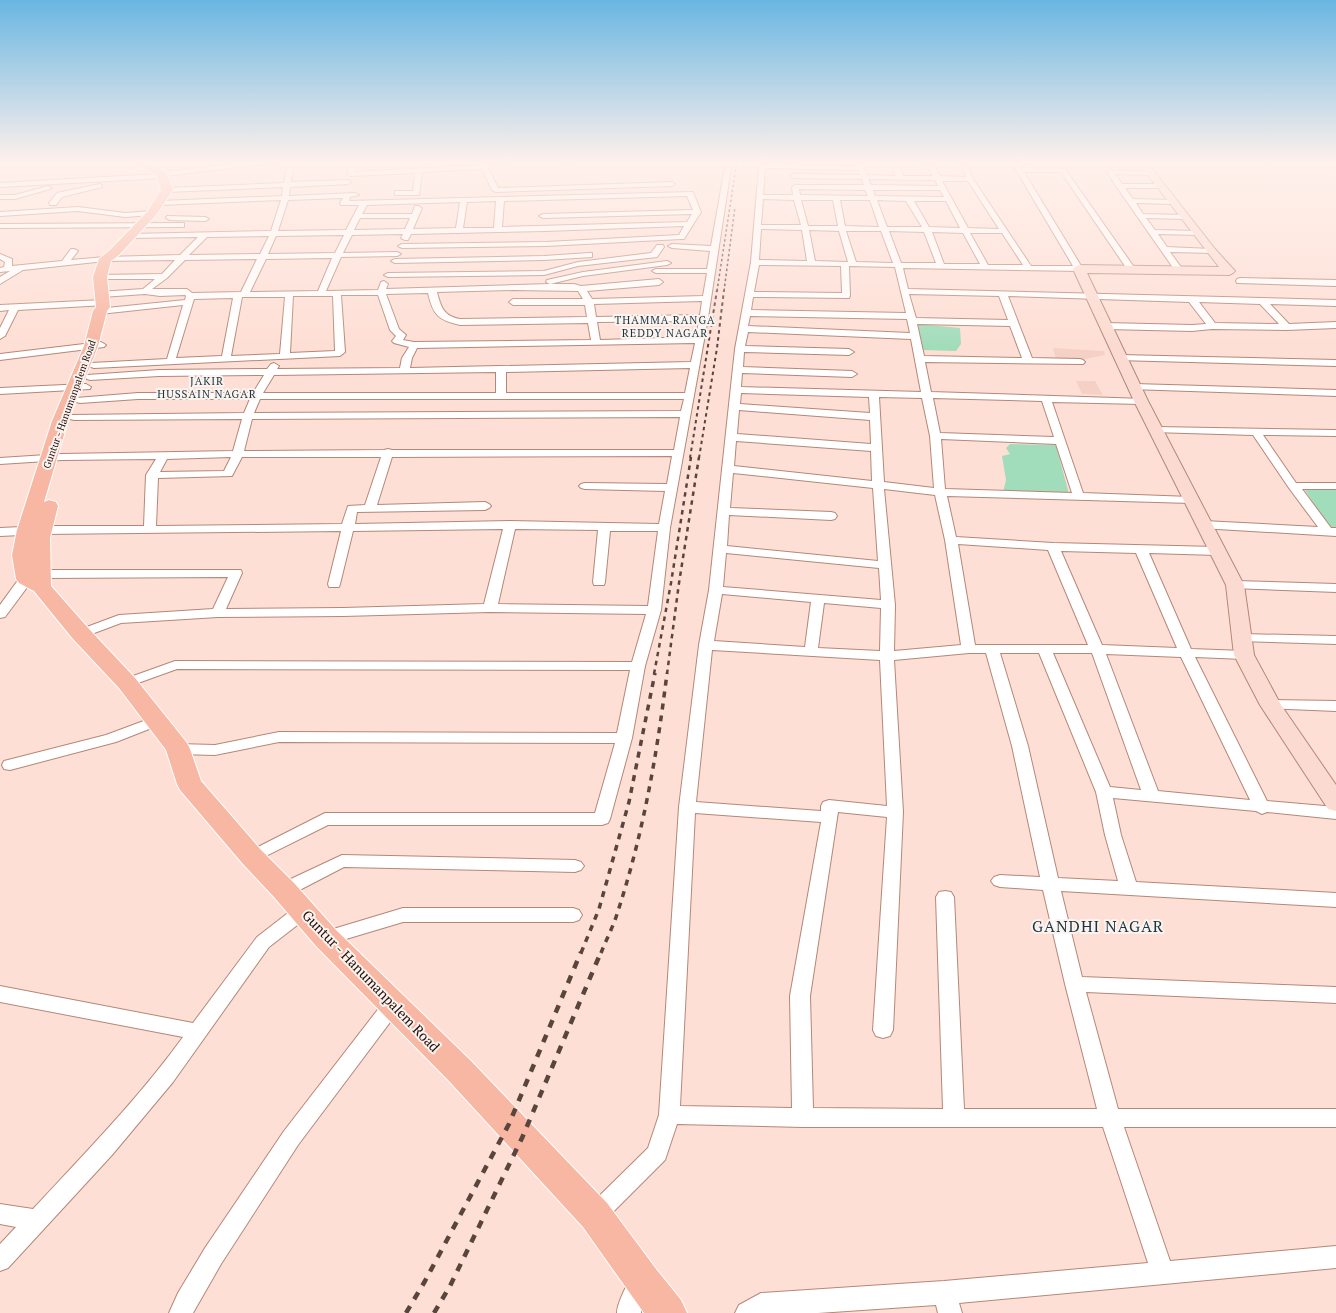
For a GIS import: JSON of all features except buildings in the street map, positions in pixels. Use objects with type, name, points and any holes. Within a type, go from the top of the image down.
[{"type":"main road","name":"Guntur - Hanumanpalem Road","points":[[55,457],[74,417],[96,346],[103,305],[100,277],[110,256],[144,222]]},
{"type":"main road","name":"Guntur - Hanumanpalem Road","points":[[96,346],[85,383],[60,421],[55,457],[35,530],[22,555],[37,580],[81,634],[127,683],[157,720],[178,749],[189,784],[252,857],[284,890],[326,938],[460,1071],[595,1215],[636,1298],[668,1313]]},
{"type":"street","points":[[0,232],[11,226],[83,222]]},
{"type":"street","points":[[166,222],[181,225]]},
{"type":"street","points":[[226,358],[241,295],[263,256],[277,222]]},
{"type":"street","points":[[322,293],[338,254],[355,222]]},
{"type":"street","points":[[412,222],[381,292],[401,336],[397,339],[399,342],[414,345],[700,340]]},
{"type":"street","points":[[459,230],[460,222]]},
{"type":"street","points":[[498,230],[499,222]]},
{"type":"street","points":[[543,222],[546,244],[544,273]]},
{"type":"street","points":[[252,857],[325,819],[602,820],[624,738],[638,666],[654,610],[664,528],[690,396],[704,318],[710,271],[716,249],[720,222]]},
{"type":"street","points":[[595,1215],[657,1153],[669,1115],[687,807],[706,645],[716,590],[736,407],[740,349],[755,262],[758,222]]},
{"type":"street","points":[[803,222],[810,263]]},
{"type":"street","points":[[841,222],[849,264],[846,296],[854,393]]},
{"type":"street","points":[[882,222],[898,265],[912,318],[935,436],[940,492],[951,540],[969,649]]},
{"type":"street","points":[[923,222],[941,266]]},
{"type":"street","points":[[961,222],[985,267]]},
{"type":"street","points":[[998,222],[1028,267]]},
{"type":"street","points":[[1050,222],[1079,269],[1134,387],[1235,585],[1244,655],[1271,705],[1330,784],[1336,802]]},
{"type":"street","points":[[1099,222],[1132,270]]},
{"type":"street","points":[[1145,222],[1179,270]]},
{"type":"street","points":[[1189,222],[1211,251],[1234,276],[1262,301],[1287,327]]},
{"type":"street","points":[[130,236],[498,230],[690,224]]},
{"type":"street","points":[[402,246],[546,244],[681,236],[690,224]]},
{"type":"street","points":[[758,227],[1004,231]]},
{"type":"street","points":[[1152,232],[1198,233]]},
{"type":"street","points":[[103,305],[145,291],[164,276],[205,235]]},
{"type":"street","points":[[672,246],[716,249]]},
{"type":"street","points":[[110,256],[183,258],[338,254],[396,257],[544,258],[659,248],[654,255],[578,264],[544,273],[388,275]]},
{"type":"street","points":[[1164,249],[1211,251]]},
{"type":"street","points":[[64,264],[74,251]]},
{"type":"street","points":[[4,269],[64,264],[110,256],[147,252]]},
{"type":"street","points":[[0,256],[10,261],[4,269]]},
{"type":"street","points":[[35,267],[40,256]]},
{"type":"street","points":[[755,262],[1179,270],[1234,276],[1336,283]]},
{"type":"street","points":[[521,287],[583,274],[667,263]]},
{"type":"street","points":[[0,282],[22,268]]},
{"type":"street","points":[[656,272],[710,271]]},
{"type":"street","points":[[521,287],[544,273]]},
{"type":"street","points":[[100,277],[164,276]]},
{"type":"street","points":[[0,308],[103,305],[241,295],[521,287],[574,287],[581,289],[659,282]]},
{"type":"street","points":[[581,289],[589,302],[594,321],[596,343]]},
{"type":"street","points":[[432,290],[436,310],[444,318],[460,322],[704,318]]},
{"type":"street","points":[[145,291],[160,293],[187,292],[189,299],[171,360]]},
{"type":"street","points":[[904,291],[1336,303]]},
{"type":"street","points":[[85,383],[171,360],[335,354],[340,350],[337,293]]},
{"type":"street","points":[[152,475],[228,474],[238,454],[248,416],[256,397],[283,355],[289,294]]},
{"type":"street","points":[[750,294],[846,296]]},
{"type":"street","points":[[1002,294],[1028,360]]},
{"type":"street","points":[[513,302],[589,302],[707,298]]},
{"type":"street","points":[[1192,299],[1212,326]]},
{"type":"street","points":[[0,336],[15,308]]},
{"type":"street","points":[[747,312],[1013,323]]},
{"type":"street","points":[[1106,326],[1192,328],[1212,326],[1336,326]]},
{"type":"street","points":[[744,329],[915,336]]},
{"type":"street","points":[[404,371],[407,358],[414,345]]},
{"type":"street","points":[[0,357],[96,346]]},
{"type":"street","points":[[740,349],[851,363]]},
{"type":"street","points":[[1120,358],[1336,363]]},
{"type":"street","points":[[920,359],[1080,362]]},
{"type":"street","points":[[738,370],[851,363]]},
{"type":"street","points":[[0,391],[85,383],[159,373],[404,371],[695,365]]},
{"type":"street","points":[[501,369],[501,396]]},
{"type":"street","points":[[85,383],[138,396],[690,396]]},
{"type":"street","points":[[1134,387],[1336,393]]},
{"type":"street","points":[[737,390],[1141,401]]},
{"type":"street","points":[[874,394],[878,485],[888,605],[887,656],[895,812],[883,1030]]},
{"type":"street","points":[[1046,398],[1079,497]]},
{"type":"street","points":[[736,407],[875,417]]},
{"type":"street","points":[[74,417],[686,414]]},
{"type":"street","points":[[1156,430],[1336,433]]},
{"type":"street","points":[[1256,432],[1293,486],[1332,532]]},
{"type":"street","points":[[935,436],[1060,441]]},
{"type":"street","points":[[732,437],[876,448]]},
{"type":"street","points":[[0,461],[55,457],[388,452],[679,453]]},
{"type":"street","points":[[370,508],[388,452]]},
{"type":"street","points":[[150,530],[152,475],[164,455]]},
{"type":"street","points":[[729,470],[940,492],[1191,500]]},
{"type":"street","points":[[584,486],[672,488]]},
{"type":"street","points":[[1293,486],[1336,486]]},
{"type":"street","points":[[334,584],[352,509],[485,506]]},
{"type":"street","points":[[724,511],[831,516]]},
{"type":"street","points":[[1204,525],[1332,532]]},
{"type":"street","points":[[0,532],[35,530],[510,526],[664,528]]},
{"type":"street","points":[[490,608],[510,526]]},
{"type":"street","points":[[599,582],[604,527]]},
{"type":"street","points":[[951,540],[1053,547],[1217,551]]},
{"type":"street","points":[[1053,547],[1097,649],[1152,797]]},
{"type":"street","points":[[720,549],[885,565]]},
{"type":"street","points":[[1141,550],[1186,653],[1262,808]]},
{"type":"street","points":[[0,614],[37,580],[236,573],[218,613]]},
{"type":"street","points":[[1235,585],[1336,588]]},
{"type":"street","points":[[716,590],[888,605]]},
{"type":"street","points":[[811,652],[818,598]]},
{"type":"street","points":[[81,634],[119,619],[218,613],[343,612],[490,608],[654,610]]},
{"type":"street","points":[[1242,638],[1336,640]]},
{"type":"street","points":[[706,645],[887,656],[969,649],[1097,649],[1244,655]]},
{"type":"street","points":[[992,650],[1020,746],[1074,984],[1110,1117],[1163,1273]]},
{"type":"street","points":[[1045,650],[1104,792],[1113,835],[1129,889]]},
{"type":"street","points":[[127,683],[175,665],[638,666]]},
{"type":"street","points":[[1271,705],[1336,706]]},
{"type":"street","points":[[10,765],[111,739],[157,720]]},
{"type":"street","points":[[178,749],[215,750],[279,737],[624,738]]},
{"type":"street","points":[[1104,792],[1262,808],[1336,813]]},
{"type":"street","points":[[803,1118],[800,996],[830,817],[829,806],[895,812]]},
{"type":"street","points":[[687,807],[830,817]]},
{"type":"street","points":[[284,890],[342,861],[575,866]]},
{"type":"street","points":[[1000,881],[1336,900]]},
{"type":"street","points":[[945,898],[954,1117]]},
{"type":"street","points":[[0,1260],[104,1148],[166,1076],[263,942],[303,911]]},
{"type":"street","points":[[326,938],[403,915],[573,915]]},
{"type":"street","points":[[1074,984],[1336,995]]},
{"type":"street","points":[[0,994],[197,1032]]},
{"type":"street","points":[[181,1313],[186,1301],[213,1256],[291,1138],[393,1004]]},
{"type":"street","points":[[669,1115],[803,1118],[1336,1118]]},
{"type":"street","points":[[0,1214],[38,1220]]},
{"type":"street","points":[[747,1313],[761,1305],[947,1303],[1163,1273],[1336,1257]]},
{"type":"shaded area","points":[[1053,348],[1104,351],[1105,355],[1081,360],[1056,359]]},
{"type":"shaded area","points":[[1076,381],[1095,381],[1103,395],[1082,394]]},
{"type":"green space","points":[[918,324],[960,328],[961,344],[956,351],[922,350]]},
{"type":"green space","points":[[1010,444],[1056,445],[1069,494],[1003,492],[1006,480],[1002,456],[1010,454],[1006,448]]},
{"type":"green space","points":[[1303,487],[1336,487],[1336,530],[1331,530]]},
{"type":"railway","points":[[717,291],[728,222]]},
{"type":"railway","points":[[724,291],[733,222]]},
{"type":"railway","points":[[690,458],[717,290]]},
{"type":"railway","points":[[699,458],[717,348],[724,290]]},
{"type":"railway","points":[[654,674],[671,583],[691,457]]},
{"type":"railway","points":[[667,674],[679,583],[699,457]]},
{"type":"railway","points":[[581,953],[599,909],[629,802],[655,673]]},
{"type":"railway","points":[[601,953],[614,924],[642,825],[659,734],[667,673]]},
{"type":"railway","points":[[406,1313],[425,1281],[509,1124],[581,952]]},
{"type":"railway","points":[[434,1313],[450,1286],[522,1138],[601,952]]},
{"type":"district","name":"THAMMA RANGA REDDY NAGAR","points":[[665,326]]},
{"type":"district","name":"JAKIR HUSSAIN NAGAR","points":[[207,387]]},
{"type":"district","name":"GANDHI NAGAR","points":[[1098,926]]}]
